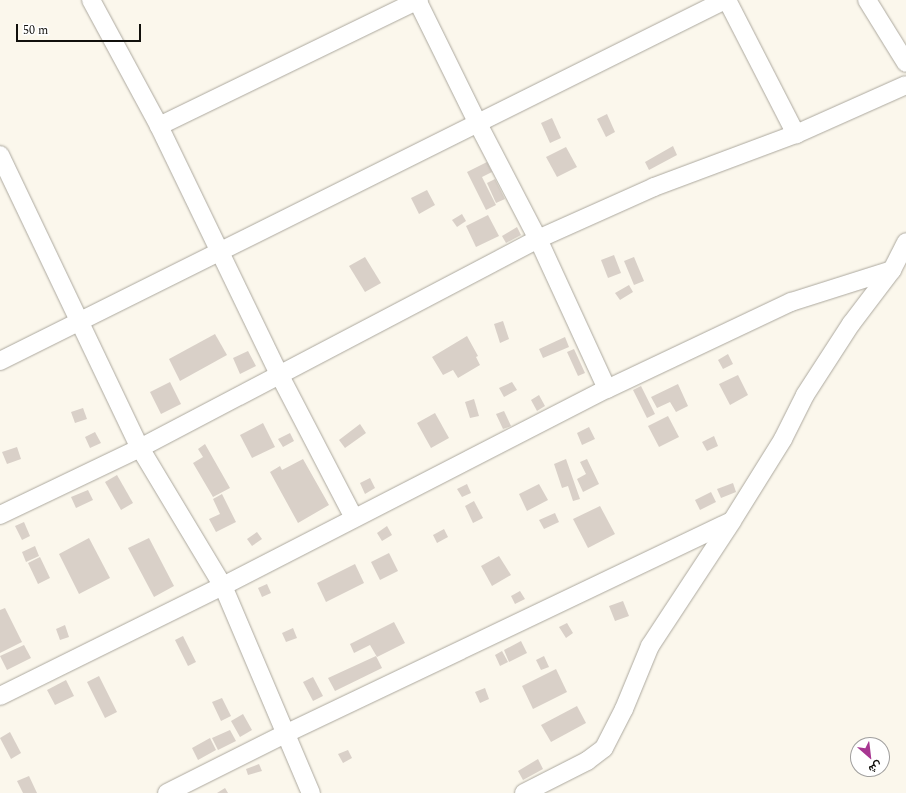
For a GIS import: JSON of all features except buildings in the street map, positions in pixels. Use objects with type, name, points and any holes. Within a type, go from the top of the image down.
[{"type":"street","points":[[159,126],[418,0],[476,122],[538,239],[607,389]]},
{"type":"street","points":[[0,361],[81,322],[476,122],[726,0],[796,134]]},
{"type":"street","points":[[867,0],[906,63]]},
{"type":"street","points":[[95,1],[159,126],[218,252],[279,374],[354,518]]},
{"type":"street","points":[[0,515],[140,448],[538,239],[654,188],[796,134],[906,85]]},
{"type":"street","points":[[0,155],[140,448],[222,586],[311,793]]},
{"type":"street","points":[[524,793],[587,761],[604,748],[624,709],[650,646],[732,521],[783,439],[805,395],[851,324],[892,270],[906,242]]},
{"type":"street","points":[[0,696],[222,586],[607,389],[791,302],[892,270]]},
{"type":"street","points":[[167,793],[285,734],[732,521]]}]
